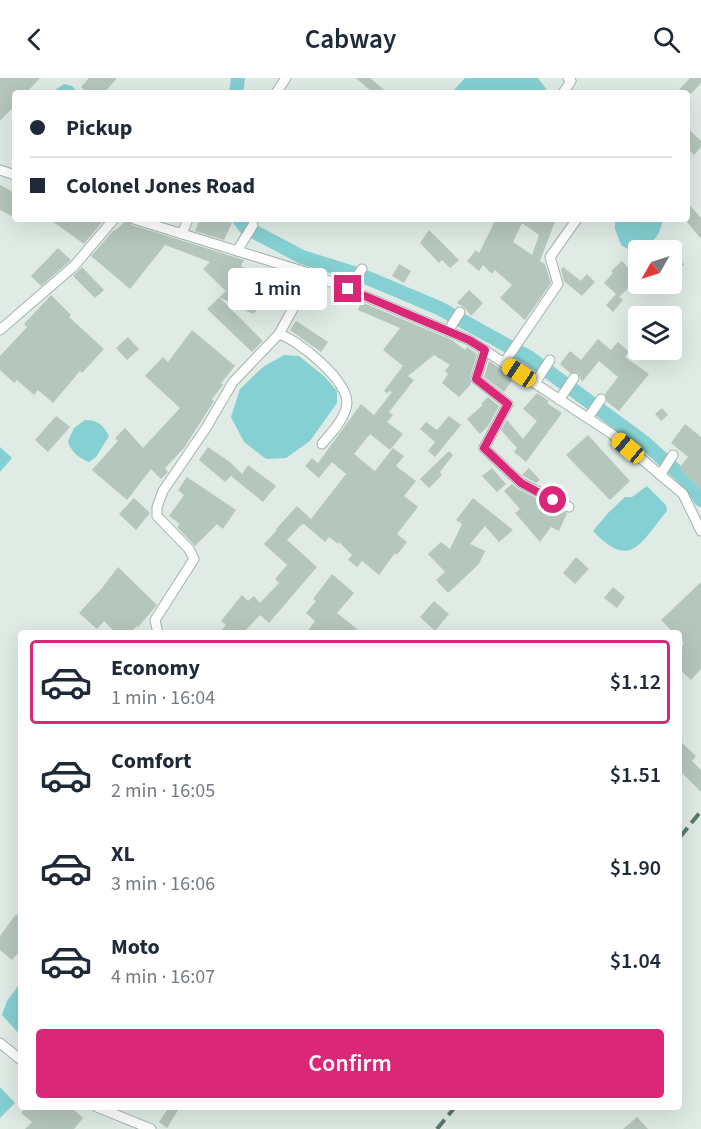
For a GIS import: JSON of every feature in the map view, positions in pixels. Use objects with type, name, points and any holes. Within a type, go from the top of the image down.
[{"type":"street","points":[[565,90],[571,81],[568,78]]},
{"type":"street","points":[[0,330],[74,266],[111,222]]},
{"type":"street","points":[[144,222],[182,234],[239,247],[349,288],[469,340],[537,381],[612,434],[683,494],[701,531]]},
{"type":"street","points":[[182,234],[187,222]]},
{"type":"street","points":[[505,360],[558,284],[550,257],[575,222]]},
{"type":"street","points":[[239,247],[254,225]]},
{"type":"street","points":[[349,288],[362,269]]},
{"type":"street","points":[[157,630],[155,620],[194,559],[189,549],[157,516],[157,507],[163,490],[206,428],[234,382],[279,334],[312,274]]},
{"type":"street","points":[[448,330],[460,312]]},
{"type":"street","points":[[279,334],[323,363],[341,386],[347,403],[343,417],[322,444]]},
{"type":"street","points":[[485,350],[476,379],[508,404],[484,448],[521,483],[569,507]]},
{"type":"street","points":[[537,381],[550,360]]},
{"type":"street","points":[[560,397],[574,378]]},
{"type":"street","points":[[589,417],[601,399]]},
{"type":"street","points":[[660,474],[673,455]]},
{"type":"street","points":[[0,1043],[18,1058]]},
{"type":"street","points":[[104,1110],[151,1129]]},
{"type":"water","points":[[465,78],[538,78],[547,90],[454,90]]},
{"type":"water","points":[[64,84],[72,86],[75,90],[55,90]]},
{"type":"water","points":[[615,222],[662,222],[659,233],[653,240],[628,240],[628,249],[621,245]]},
{"type":"water","points":[[284,355],[299,356],[325,377],[337,391],[337,403],[310,441],[286,458],[266,459],[244,442],[231,417],[240,389],[263,367]]},
{"type":"water","points":[[85,420],[99,424],[109,436],[96,457],[89,462],[76,454],[68,441],[74,428]]},
{"type":"water","points":[[0,447],[12,458],[0,472]]},
{"type":"water","points":[[647,486],[666,505],[667,511],[642,542],[626,551],[617,549],[593,531],[625,497],[632,497]]},
{"type":"water","points":[[18,986],[18,1033],[2,1015],[7,1001]]},
{"type":"water","points":[[0,1087],[15,1103],[0,1118]]},
{"type":"building","points":[[0,78],[40,78],[29,90],[12,90],[12,108],[0,121]]},
{"type":"building","points":[[89,78],[117,78],[107,90],[84,90],[81,87]]},
{"type":"building","points":[[356,78],[370,78],[384,90],[370,90]]},
{"type":"building","points":[[690,78],[701,78],[701,83],[692,93],[690,90],[679,90]]},
{"type":"building","points":[[690,131],[701,141],[701,147],[694,155],[690,151]]},
{"type":"building","points":[[0,185],[12,191],[12,216],[0,210]]},
{"type":"building","points":[[690,205],[701,218],[701,239],[687,222],[690,222]]},
{"type":"building","points":[[53,222],[102,222],[84,244]]},
{"type":"building","points":[[124,222],[130,222],[132,225],[244,260],[241,266],[260,276],[249,298],[259,308],[253,314],[219,297],[226,291],[203,269],[210,262],[165,245],[130,289],[91,256]]},
{"type":"building","points":[[199,222],[232,223],[224,240],[195,231]]},
{"type":"building","points":[[494,222],[555,222],[540,261],[545,264],[551,283],[525,320],[500,298],[512,285],[495,270],[492,274],[483,265],[479,271],[467,261],[476,250],[479,253]],"holes":[[[522,223],[539,235],[532,255],[513,242]]]},
{"type":"building","points":[[429,230],[459,260],[450,268],[442,260],[439,263],[420,243]]},
{"type":"building","points":[[58,248],[71,260],[41,286],[31,276]]},
{"type":"building","points":[[622,261],[628,268],[628,288],[619,297],[623,300],[613,312],[606,305],[616,294],[604,283],[613,273],[611,271]]},
{"type":"building","points":[[399,264],[411,271],[404,283],[392,276]]},
{"type":"building","points":[[82,267],[104,290],[95,298],[73,276]]},
{"type":"building","points":[[563,267],[581,281],[587,274],[595,282],[582,296],[564,281],[561,269]]},
{"type":"building","points":[[469,290],[483,303],[471,316],[464,307],[457,303]]},
{"type":"building","points":[[51,295],[71,315],[69,317],[104,349],[82,373],[80,371],[53,403],[38,390],[34,395],[17,380],[14,383],[0,370],[0,356],[27,327],[24,324]]},
{"type":"building","points":[[219,297],[263,341],[252,352],[207,309]]},
{"type":"building","points":[[361,302],[452,340],[465,350],[467,347],[477,354],[470,377],[471,384],[459,397],[442,383],[448,374],[445,371],[450,365],[434,355],[408,376],[414,380],[389,412],[393,415],[387,422],[403,434],[390,450],[370,434],[354,454],[375,471],[393,448],[404,456],[396,466],[416,481],[404,496],[418,507],[397,534],[407,542],[397,555],[395,553],[379,575],[362,561],[357,567],[348,560],[352,555],[339,542],[338,544],[329,537],[325,542],[304,524],[301,525],[287,540],[317,567],[269,623],[260,615],[246,630],[222,630],[226,625],[221,621],[242,595],[248,601],[254,596],[260,603],[279,583],[275,579],[287,565],[264,544],[297,506],[311,519],[346,474],[332,462],[319,478],[305,466],[312,458],[318,463],[361,404],[374,415],[392,392],[384,391],[403,366],[383,350],[400,328],[358,310]]},
{"type":"building","points":[[296,321],[328,342],[321,352],[290,330]]},
{"type":"building","points":[[192,330],[235,366],[221,383],[223,385],[212,399],[214,401],[184,448],[165,468],[168,472],[161,479],[151,469],[127,500],[92,470],[118,441],[115,438],[125,428],[143,448],[180,408],[145,376],[163,357],[168,362]]},
{"type":"building","points":[[128,337],[139,349],[127,360],[116,348]]},
{"type":"building","points":[[598,339],[611,350],[618,342],[628,351],[625,357],[649,374],[619,411],[607,402],[605,394],[618,377],[599,361],[582,382],[578,373],[570,373],[560,364],[570,351],[581,360]]},
{"type":"building","points":[[489,361],[514,378],[504,392],[484,377]]},
{"type":"building","points":[[537,393],[562,413],[526,462],[514,452],[517,448],[501,430],[507,420],[523,439],[537,421],[523,409]]},
{"type":"building","points":[[488,397],[499,406],[488,426],[480,434],[467,419],[483,405],[481,404]]},
{"type":"building","points":[[662,408],[668,415],[661,421],[655,414]]},
{"type":"building","points":[[56,416],[70,427],[48,452],[35,440]]},
{"type":"building","points":[[449,416],[461,425],[435,457],[428,451],[435,442],[420,429],[426,422],[437,430]]},
{"type":"building","points":[[685,424],[701,437],[701,490],[679,468],[688,457],[671,443]]},
{"type":"building","points":[[588,435],[630,481],[610,500],[566,455]]},
{"type":"building","points":[[208,447],[230,462],[242,474],[248,465],[276,486],[263,502],[231,476],[225,482],[199,460]]},
{"type":"building","points":[[449,451],[453,455],[440,472],[442,475],[429,488],[420,479]]},
{"type":"building","points":[[492,468],[506,484],[497,492],[482,476]]},
{"type":"building","points":[[529,468],[540,480],[536,483],[522,475]]},
{"type":"building","points":[[187,477],[236,510],[223,529],[217,524],[195,546],[177,527],[180,524],[169,516],[184,495],[178,490]]},
{"type":"building","points":[[512,484],[567,513],[559,531],[551,527],[540,542],[515,513],[520,509],[504,491]]},
{"type":"building","points":[[134,498],[150,513],[136,530],[119,514]]},
{"type":"building","points":[[473,498],[513,530],[499,542],[485,526],[470,544],[485,551],[479,564],[448,593],[436,580],[445,572],[428,554],[441,542],[450,549],[462,524],[456,520]]},
{"type":"building","points":[[576,557],[589,569],[575,584],[563,573]]},
{"type":"building","points":[[118,567],[157,605],[133,630],[113,630],[104,621],[97,629],[79,613]]},
{"type":"building","points":[[332,574],[354,593],[337,613],[358,630],[308,630],[315,621],[306,613],[316,601],[313,599]]},
{"type":"building","points":[[701,582],[701,669],[691,680],[682,672],[684,643],[682,630],[671,630],[661,620]]},
{"type":"building","points":[[613,587],[625,597],[617,608],[604,598]]},
{"type":"building","points":[[434,601],[449,614],[436,630],[420,617]]},
{"type":"building","points":[[682,743],[696,756],[692,761],[701,770],[701,792],[682,773]]},
{"type":"building","points":[[16,914],[18,916],[18,953],[12,960],[0,950],[0,936]]},
{"type":"building","points":[[24,1110],[74,1110],[83,1118],[74,1129],[25,1129],[32,1122],[21,1113]]},
{"type":"building","points":[[167,1110],[178,1110],[167,1128],[159,1122]]},
{"type":"building","points":[[637,1117],[648,1129],[623,1129]]},
{"type":"waterway","points":[[236,90],[238,78]]},
{"type":"waterway","points":[[241,222],[245,227],[302,257],[363,276],[439,308],[530,358],[645,443],[684,478],[701,500]]},
{"type":"railway","points":[[682,835],[701,811]]},
{"type":"railway","points":[[437,1129],[453,1110]]},
{"type":"route","points":[[348,289],[469,340],[485,350],[476,379],[508,404],[484,448],[521,483],[553,500]]}]
